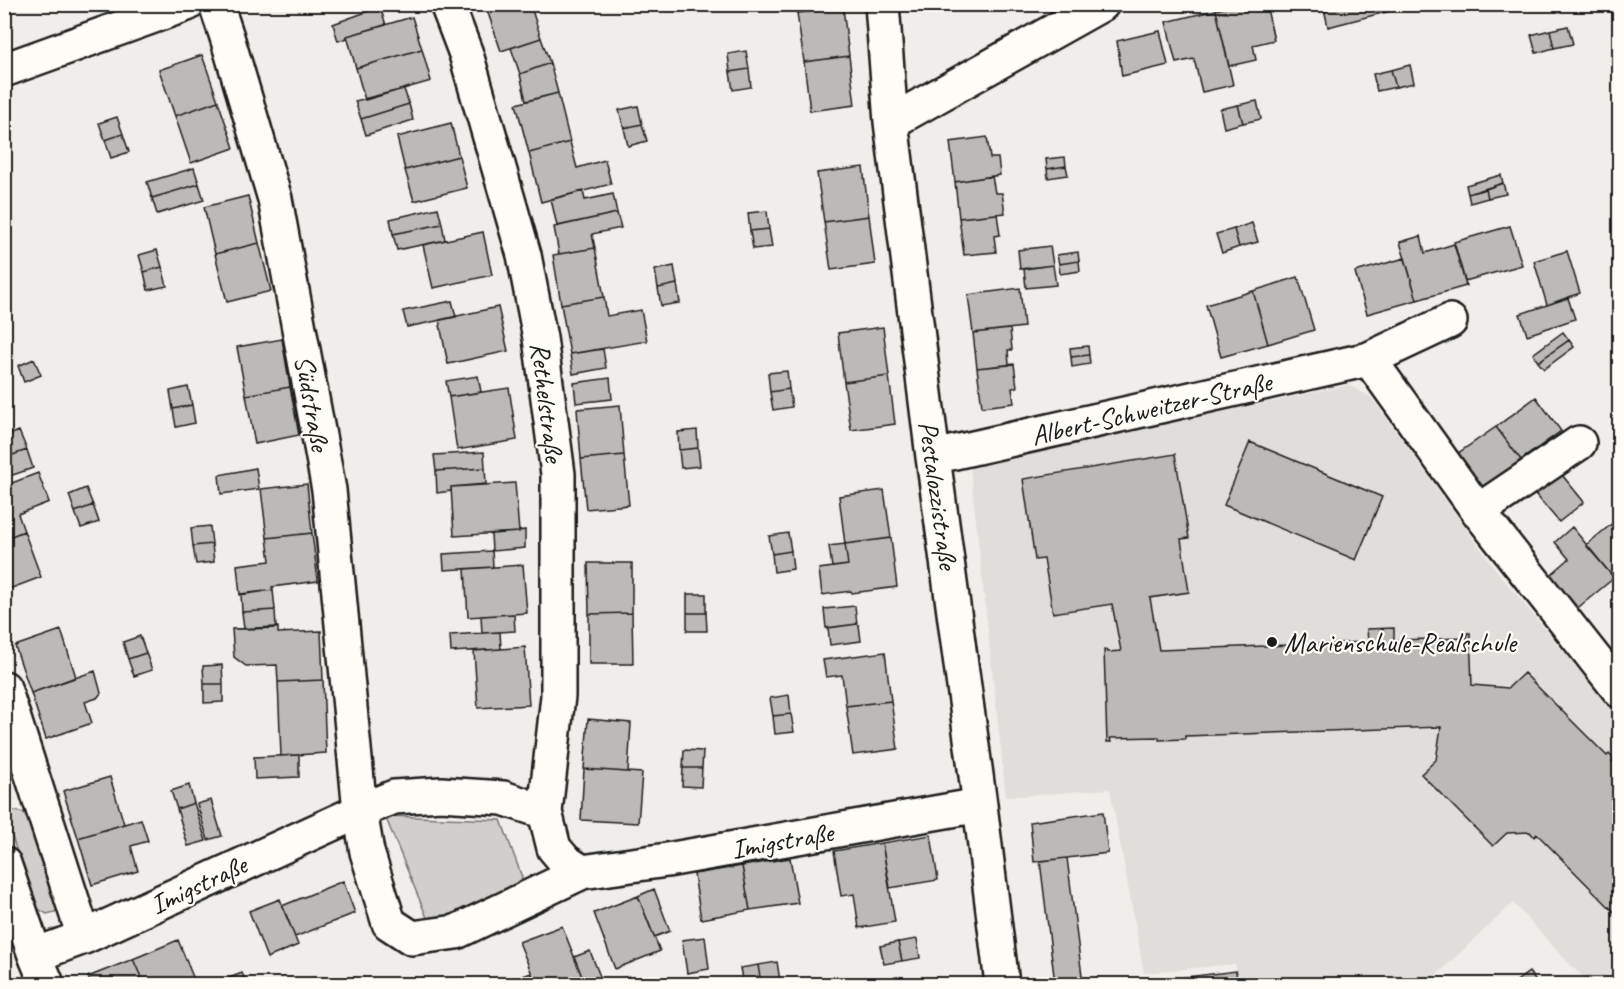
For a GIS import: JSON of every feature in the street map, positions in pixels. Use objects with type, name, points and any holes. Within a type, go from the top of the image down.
[{"type":"street","points":[[4,70],[187,4]]},
{"type":"street","name":"Südstraße","points":[[216,4],[275,200],[321,443],[329,490],[360,811]]},
{"type":"street","name":"Rethelstraße","points":[[447,4],[466,54],[524,255],[540,338],[558,474],[558,696],[544,812]]},
{"type":"street","name":"Pestalozzistraße","points":[[882,4],[891,122],[933,457],[981,805],[1002,984]]},
{"type":"street","points":[[891,122],[1102,4]]},
{"type":"street","name":"Albert-Schweitzer-Straße","points":[[933,457],[1369,358],[1450,321]]},
{"type":"street","points":[[1369,358],[1478,511],[1617,683]]},
{"type":"street","points":[[1478,511],[1579,443]]},
{"type":"street","points":[[4,688],[84,937]]},
{"type":"street","name":"Imigstraße","points":[[35,955],[84,937],[394,797],[441,794],[503,798],[544,812]]},
{"type":"street","name":"Imigstraße","points":[[360,811],[367,852],[390,923],[412,938],[456,932],[582,872],[667,860],[981,805]]},
{"type":"street","points":[[544,812],[554,848],[565,861],[582,872]]},
{"type":"street","points":[[4,864],[47,984]]},
{"type":"shaded area","name":"Marienschule-Realschule","points":[[1348,385],[1372,398],[1496,570],[1619,718],[1619,984],[1592,984],[1571,966],[1513,903],[1427,984],[1240,984],[1235,964],[1144,973],[1110,789],[1006,797],[970,466]]},
{"type":"shaded area","points":[[4,809],[36,815],[64,902],[58,911],[47,914],[36,908]]},
{"type":"shaded area","points":[[385,816],[501,820],[522,877],[515,893],[430,925]]},
{"type":"building","points":[[485,4],[530,4],[541,38],[501,51]]},
{"type":"building","points":[[1239,4],[1266,4],[1274,40],[1253,45],[1256,60],[1229,66],[1216,10]]},
{"type":"building","points":[[1323,4],[1376,4],[1378,14],[1328,27]]},
{"type":"building","points":[[1376,4],[1421,4],[1378,14]]},
{"type":"building","points":[[380,7],[386,25],[347,36],[338,41],[333,24]]},
{"type":"building","points":[[843,8],[849,56],[804,62],[797,13]]},
{"type":"building","points":[[1216,10],[1233,85],[1202,92],[1194,59],[1176,63],[1166,22]]},
{"type":"building","points":[[412,17],[422,49],[356,68],[347,36]]},
{"type":"building","points":[[1568,26],[1573,44],[1554,48],[1550,30]]},
{"type":"building","points":[[1550,30],[1554,48],[1536,53],[1531,35]]},
{"type":"building","points":[[1160,31],[1168,65],[1122,76],[1117,41]]},
{"type":"building","points":[[541,38],[550,63],[520,74],[511,48]]},
{"type":"building","points":[[422,49],[431,81],[365,100],[356,68]]},
{"type":"building","points":[[746,51],[749,69],[730,72],[728,54]]},
{"type":"building","points":[[202,55],[218,101],[175,116],[159,70]]},
{"type":"building","points":[[849,56],[855,105],[810,111],[804,62]]},
{"type":"building","points":[[550,63],[558,93],[526,101],[520,74]]},
{"type":"building","points":[[1410,65],[1414,83],[1396,87],[1391,70]]},
{"type":"building","points":[[749,69],[751,87],[733,90],[730,72]]},
{"type":"building","points":[[1391,70],[1396,87],[1377,91],[1373,74]]},
{"type":"building","points":[[404,89],[409,104],[361,119],[355,101]]},
{"type":"building","points":[[558,93],[570,142],[529,153],[516,104]]},
{"type":"building","points":[[218,101],[234,148],[191,163],[175,116]]},
{"type":"building","points":[[1257,101],[1261,119],[1243,123],[1238,105]]},
{"type":"building","points":[[409,104],[413,120],[366,135],[361,119]]},
{"type":"building","points":[[1238,105],[1243,123],[1224,128],[1220,109]]},
{"type":"building","points":[[638,106],[642,124],[624,128],[619,110]]},
{"type":"building","points":[[117,117],[123,134],[105,140],[99,123]]},
{"type":"building","points":[[451,123],[459,156],[405,170],[397,137]]},
{"type":"building","points":[[642,124],[647,141],[628,146],[624,128]]},
{"type":"building","points":[[123,134],[129,152],[111,158],[105,140]]},
{"type":"building","points":[[987,137],[990,158],[998,158],[1000,175],[955,182],[950,142]]},
{"type":"building","points":[[570,142],[577,168],[605,160],[611,184],[541,202],[529,153]]},
{"type":"building","points":[[459,156],[467,188],[414,201],[405,170]]},
{"type":"building","points":[[1065,157],[1066,166],[1047,169],[1046,159]]},
{"type":"building","points":[[1066,166],[1068,175],[1048,178],[1047,169]]},
{"type":"building","points":[[863,167],[869,216],[824,222],[817,173]]},
{"type":"building","points":[[194,168],[199,184],[152,198],[147,182]]},
{"type":"building","points":[[1501,175],[1503,183],[1468,194],[1466,185]]},
{"type":"building","points":[[992,176],[995,193],[1002,193],[1005,213],[959,218],[955,182]]},
{"type":"building","points":[[1503,183],[1506,194],[1488,198],[1486,189]]},
{"type":"building","points":[[199,184],[204,200],[157,214],[152,198]]},
{"type":"building","points":[[1486,189],[1488,198],[1470,203],[1468,194]]},
{"type":"building","points":[[583,191],[585,200],[613,194],[617,213],[557,226],[551,199]]},
{"type":"building","points":[[248,196],[259,243],[215,254],[204,207]]},
{"type":"building","points":[[438,208],[442,224],[393,234],[390,219]]},
{"type":"building","points":[[767,211],[769,229],[750,231],[748,213]]},
{"type":"building","points":[[617,213],[621,228],[592,234],[595,248],[559,254],[554,227]]},
{"type":"building","points":[[997,214],[1000,235],[994,236],[996,252],[964,255],[959,218]]},
{"type":"building","points":[[869,216],[875,264],[831,270],[824,222]]},
{"type":"building","points":[[1252,223],[1258,242],[1239,247],[1234,229]]},
{"type":"building","points":[[442,224],[445,240],[397,250],[393,234]]},
{"type":"building","points":[[1510,226],[1522,265],[1465,281],[1454,242]]},
{"type":"building","points":[[769,229],[772,247],[753,249],[750,231]]},
{"type":"building","points":[[1234,229],[1239,247],[1222,253],[1216,234]]},
{"type":"building","points":[[483,232],[492,275],[433,288],[423,245]]},
{"type":"building","points":[[1421,236],[1425,253],[1454,244],[1466,286],[1417,300],[1400,242]]},
{"type":"building","points":[[259,243],[271,291],[227,302],[215,254]]},
{"type":"building","points":[[1050,246],[1053,265],[1020,269],[1018,250]]},
{"type":"building","points":[[595,248],[604,297],[561,304],[553,255]]},
{"type":"building","points":[[157,250],[162,267],[144,272],[139,255]]},
{"type":"building","points":[[1567,251],[1580,293],[1547,305],[1534,261]]},
{"type":"building","points":[[1078,252],[1079,261],[1059,264],[1057,255]]},
{"type":"building","points":[[1405,258],[1417,300],[1367,314],[1355,272]]},
{"type":"building","points":[[1079,261],[1080,271],[1060,274],[1059,264]]},
{"type":"building","points":[[1053,265],[1056,285],[1026,288],[1024,269]]},
{"type":"building","points":[[674,266],[677,284],[658,288],[655,270]]},
{"type":"building","points":[[162,267],[167,286],[148,290],[144,272]]},
{"type":"building","points":[[1298,277],[1314,330],[1268,344],[1253,291]]},
{"type":"building","points":[[677,284],[680,303],[661,306],[658,288]]},
{"type":"building","points":[[1020,288],[1024,327],[973,333],[968,295]]},
{"type":"building","points":[[1253,291],[1268,344],[1221,357],[1206,305]]},
{"type":"building","points":[[604,297],[607,316],[641,310],[647,341],[570,354],[561,304]]},
{"type":"building","points":[[1568,298],[1575,319],[1527,335],[1520,314]]},
{"type":"building","points":[[452,301],[456,317],[407,327],[403,311]]},
{"type":"building","points":[[498,307],[508,351],[448,364],[439,320]]},
{"type":"building","points":[[883,327],[889,376],[844,382],[838,333]]},
{"type":"building","points":[[1010,329],[1012,350],[1008,350],[1009,365],[977,368],[973,333]]},
{"type":"building","points":[[1563,332],[1569,340],[1538,362],[1533,354]]},
{"type":"building","points":[[282,339],[290,387],[246,395],[237,347]]},
{"type":"building","points":[[1569,340],[1574,347],[1544,369],[1538,362]]},
{"type":"building","points":[[1088,346],[1089,355],[1071,357],[1070,348]]},
{"type":"building","points":[[603,349],[606,368],[573,374],[570,354]]},
{"type":"building","points":[[1089,355],[1090,364],[1072,367],[1071,357]]},
{"type":"building","points":[[34,359],[41,375],[24,382],[18,366]]},
{"type":"building","points":[[1014,364],[1017,387],[1012,388],[1014,403],[982,407],[977,368]]},
{"type":"building","points":[[787,371],[789,389],[770,392],[768,373]]},
{"type":"building","points":[[478,376],[481,392],[449,397],[446,381]]},
{"type":"building","points":[[889,376],[895,424],[851,430],[844,382]]},
{"type":"building","points":[[610,378],[612,399],[576,403],[574,383]]},
{"type":"building","points":[[188,387],[192,405],[173,409],[170,391]]},
{"type":"building","points":[[290,387],[299,435],[255,444],[246,395]]},
{"type":"building","points":[[509,388],[517,440],[457,450],[449,397]]},
{"type":"building","points":[[789,389],[792,407],[773,410],[770,392]]},
{"type":"building","points":[[1536,397],[1561,431],[1521,460],[1496,427]]},
{"type":"building","points":[[192,405],[195,423],[176,427],[173,409]]},
{"type":"building","points":[[620,405],[624,455],[581,459],[577,409]]},
{"type":"building","points":[[1496,427],[1521,460],[1479,490],[1454,456]]},
{"type":"building","points":[[697,430],[698,448],[679,450],[678,432]]},
{"type":"building","points":[[19,431],[27,450],[4,458],[4,437]]},
{"type":"building","points":[[1250,442],[1382,497],[1356,560],[1224,505]]},
{"type":"building","points":[[698,448],[700,466],[681,468],[679,450]]},
{"type":"building","points":[[27,450],[33,468],[4,478],[4,458]]},
{"type":"building","points":[[484,452],[485,468],[436,471],[434,455]]},
{"type":"building","points":[[1175,454],[1189,538],[1181,539],[1189,592],[1150,598],[1159,650],[1368,642],[1367,629],[1394,628],[1394,640],[1467,638],[1467,633],[1470,633],[1472,685],[1508,688],[1524,673],[1607,756],[1609,754],[1614,759],[1612,761],[1620,769],[1620,918],[1537,834],[1534,837],[1530,832],[1507,833],[1493,846],[1421,774],[1436,760],[1441,727],[1185,736],[1185,739],[1159,740],[1159,737],[1110,738],[1111,742],[1107,742],[1104,650],[1121,651],[1112,604],[1053,613],[1044,559],[1035,560],[1023,479]]},
{"type":"building","points":[[624,455],[629,505],[586,509],[581,459]]},
{"type":"building","points":[[256,468],[259,489],[221,494],[219,475]]},
{"type":"building","points":[[485,468],[486,484],[451,487],[451,491],[437,493],[436,471]]},
{"type":"building","points":[[1558,470],[1584,502],[1559,522],[1532,490]]},
{"type":"building","points":[[38,473],[49,502],[18,514],[24,531],[4,539],[4,486]]},
{"type":"building","points":[[515,483],[519,532],[454,536],[451,487]]},
{"type":"building","points":[[307,484],[312,533],[267,538],[261,489]]},
{"type":"building","points":[[86,488],[93,505],[75,512],[69,495]]},
{"type":"building","points":[[884,490],[891,538],[845,544],[839,496]]},
{"type":"building","points":[[93,505],[99,522],[81,528],[75,512]]},
{"type":"building","points":[[1620,517],[1620,573],[1614,578],[1586,545]]},
{"type":"building","points":[[210,526],[212,544],[193,546],[191,528]]},
{"type":"building","points":[[1572,527],[1614,578],[1574,611],[1547,578],[1569,559],[1555,542]]},
{"type":"building","points":[[525,530],[525,548],[492,551],[491,534]]},
{"type":"building","points":[[24,531],[41,577],[4,591],[4,539]]},
{"type":"building","points":[[312,533],[318,581],[272,587],[273,590],[240,595],[237,565],[270,561],[267,538]]},
{"type":"building","points":[[788,533],[791,551],[772,554],[769,536]]},
{"type":"building","points":[[891,538],[897,587],[822,595],[819,569],[848,565],[845,544]]},
{"type":"building","points":[[212,544],[214,562],[196,564],[193,546]]},
{"type":"building","points":[[845,544],[848,565],[832,567],[829,546]]},
{"type":"building","points":[[492,551],[493,567],[444,570],[443,554]]},
{"type":"building","points":[[791,551],[793,569],[774,572],[772,554]]},
{"type":"building","points":[[588,563],[632,563],[632,613],[589,614]]},
{"type":"building","points":[[523,565],[527,613],[468,617],[465,569]]},
{"type":"building","points":[[273,590],[275,610],[242,612],[241,594]]},
{"type":"building","points":[[687,594],[706,594],[706,613],[687,613]]},
{"type":"building","points":[[855,606],[857,624],[826,628],[824,609]]},
{"type":"building","points":[[275,610],[276,628],[244,629],[242,612]]},
{"type":"building","points":[[632,613],[633,664],[589,664],[589,614]]},
{"type":"building","points":[[687,613],[706,613],[707,631],[687,631]]},
{"type":"building","points":[[514,614],[515,631],[482,633],[481,616]]},
{"type":"building","points":[[857,624],[861,641],[830,645],[828,628]]},
{"type":"building","points":[[278,627],[278,633],[321,631],[323,680],[278,682],[277,665],[246,666],[234,657],[232,629]]},
{"type":"building","points":[[61,630],[76,677],[31,693],[15,646]]},
{"type":"building","points":[[500,632],[501,649],[451,652],[450,635]]},
{"type":"building","points":[[140,636],[146,653],[128,659],[123,642]]},
{"type":"building","points":[[525,647],[529,705],[478,708],[474,651]]},
{"type":"building","points":[[885,652],[891,701],[846,706],[842,675],[826,677],[823,660]]},
{"type":"building","points":[[146,653],[152,670],[134,676],[128,659]]},
{"type":"building","points":[[222,665],[223,684],[204,684],[203,666]]},
{"type":"building","points":[[95,671],[101,693],[97,698],[85,702],[92,723],[46,739],[31,693]]},
{"type":"building","points":[[323,680],[326,753],[281,756],[278,682]]},
{"type":"building","points":[[204,684],[223,684],[223,702],[204,703]]},
{"type":"building","points":[[789,695],[791,714],[773,716],[770,698]]},
{"type":"building","points":[[891,701],[898,749],[853,755],[846,706]]},
{"type":"building","points":[[791,714],[794,732],[775,734],[773,716]]},
{"type":"building","points":[[588,719],[631,723],[628,772],[584,769]]},
{"type":"building","points":[[684,750],[703,751],[702,768],[683,768]]},
{"type":"building","points":[[299,755],[299,777],[255,779],[254,757]]},
{"type":"building","points":[[683,768],[702,768],[701,787],[682,786]]},
{"type":"building","points":[[584,769],[642,773],[638,823],[581,820]]},
{"type":"building","points":[[110,777],[124,824],[78,838],[63,791]]},
{"type":"building","points":[[189,785],[194,803],[177,809],[171,791]]},
{"type":"building","points":[[211,800],[222,836],[208,840],[197,804]]},
{"type":"building","points":[[194,803],[206,841],[188,846],[177,809]]},
{"type":"building","points":[[1103,812],[1108,853],[1034,862],[1030,822]]},
{"type":"building","points":[[141,819],[148,841],[131,846],[138,871],[92,885],[78,838]]},
{"type":"building","points":[[931,835],[938,880],[890,888],[882,843]]},
{"type":"building","points":[[882,843],[895,922],[859,928],[854,894],[841,896],[834,851]]},
{"type":"building","points":[[790,858],[798,903],[750,910],[742,866]]},
{"type":"building","points":[[1067,858],[1083,984],[1055,984],[1040,861]]},
{"type":"building","points":[[742,866],[750,910],[701,919],[694,874]]},
{"type":"building","points":[[343,881],[355,913],[295,937],[282,906]]},
{"type":"building","points":[[654,889],[670,931],[654,937],[638,896]]},
{"type":"building","points":[[638,896],[660,951],[615,969],[594,913]]},
{"type":"building","points":[[280,899],[298,945],[267,958],[249,911]]},
{"type":"building","points":[[562,926],[585,984],[536,984],[519,942]]},
{"type":"building","points":[[705,937],[709,969],[687,973],[682,940]]},
{"type":"building","points":[[917,939],[920,958],[902,961],[898,942]]},
{"type":"building","points":[[178,940],[195,982],[190,984],[144,984],[133,959]]},
{"type":"building","points":[[898,942],[902,961],[884,964],[880,946]]},
{"type":"building","points":[[590,951],[603,984],[585,984],[574,957]]},
{"type":"building","points":[[133,959],[144,984],[91,984],[88,977]]},
{"type":"building","points":[[777,962],[780,981],[761,983],[758,965]]},
{"type":"building","points":[[758,965],[761,983],[743,984],[740,968]]},
{"type":"building","points":[[1236,971],[1237,984],[1129,984]]},
{"type":"building","points":[[1529,972],[1538,984],[1514,983]]},
{"type":"building","points":[[242,973],[247,984],[226,984],[224,980]]},
{"type":"building","points":[[531,973],[536,984],[517,984],[515,979]]},
{"type":"place","name":"Marienschule-Realschule","points":[[1272,642]]}]
